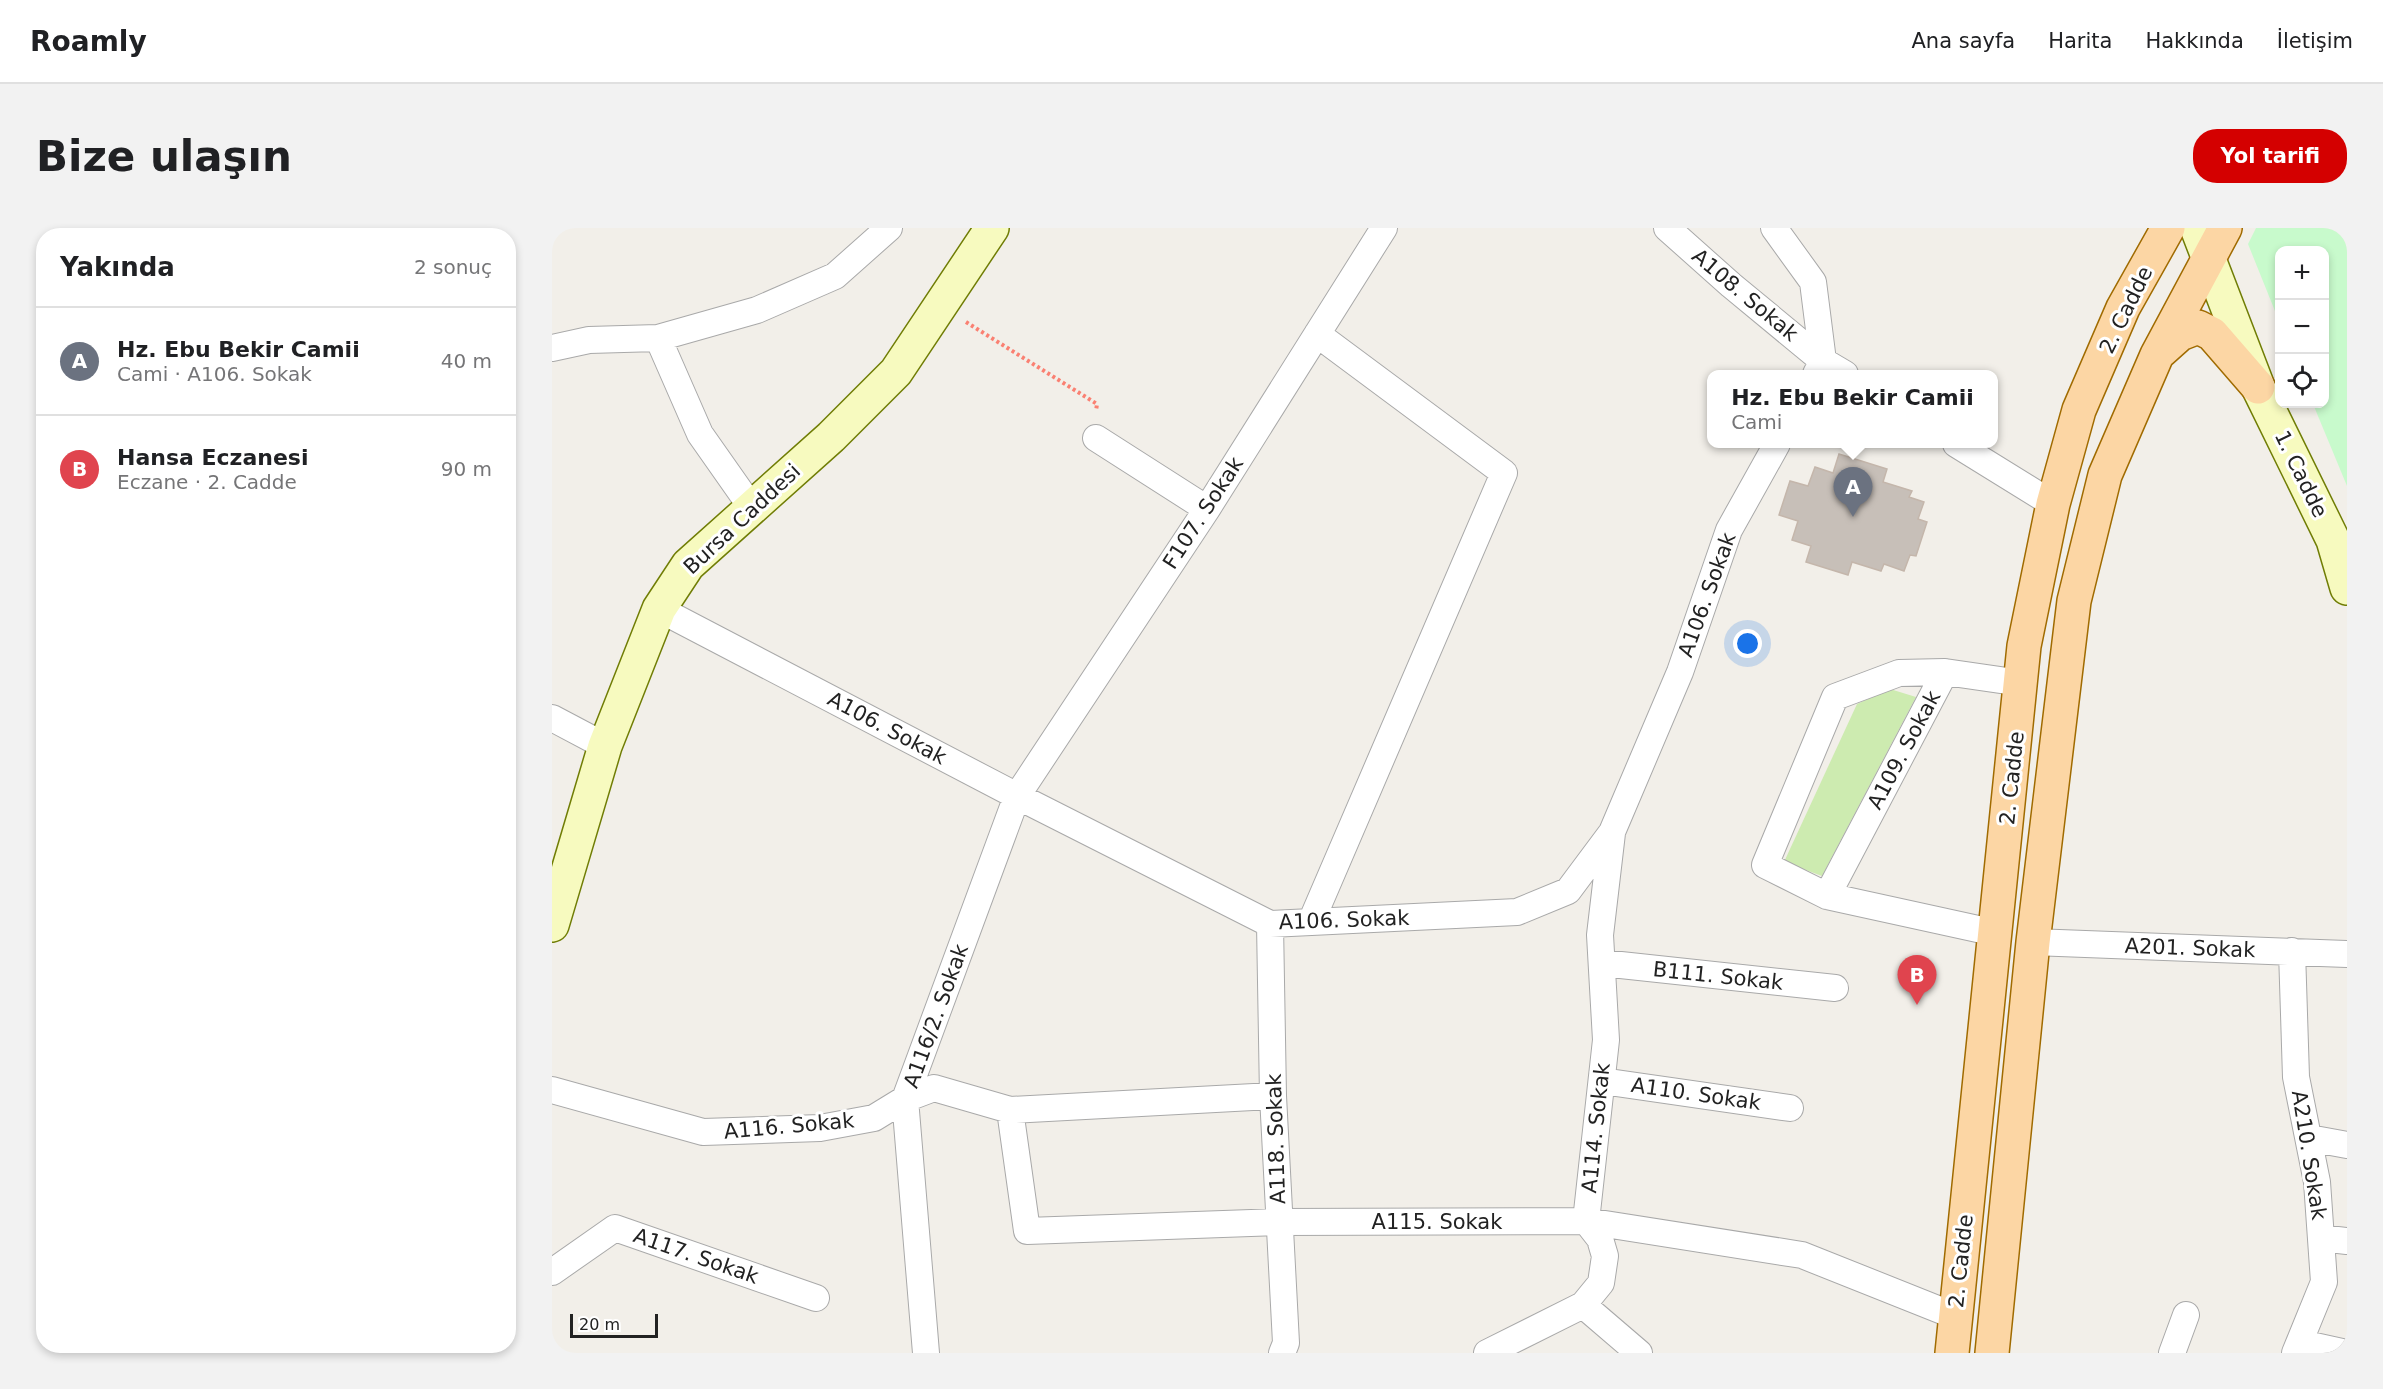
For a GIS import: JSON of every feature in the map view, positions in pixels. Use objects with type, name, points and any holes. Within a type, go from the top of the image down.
[{"type":"main road","name":"Bursa Caddesi","points":[[552,925],[605,746],[659,609],[688,565],[831,437],[896,372],[992,228]]},
{"type":"main road","name":"2. Cadde","points":[[1952,1353],[2024,646],[2053,504],[2079,410],[2123,308],[2168,228]]},
{"type":"main road","name":"1. Cadde","points":[[2197,228],[2258,387],[2332,540],[2347,588]]},
{"type":"main road","name":"2. Cadde","points":[[1992,1353],[2033,942],[2074,601],[2105,476],[2157,355],[2224,228]]},
{"type":"main road","points":[[2157,355],[2180,333],[2198,327],[2212,334],[2258,387]]},
{"type":"street","points":[[552,348],[589,340],[658,338],[757,310],[835,276],[889,228]]},
{"type":"street","name":"F107. Sokak","points":[[1017,796],[1207,509],[1384,228]]},
{"type":"street","name":"A108. Sokak","points":[[1667,228],[1820,368]]},
{"type":"street","name":"A108. Sokak","points":[[1774,228],[1813,282],[1820,368]]},
{"type":"street","points":[[1311,922],[1504,473],[1317,334]]},
{"type":"street","points":[[658,338],[700,434],[752,508]]},
{"type":"street","points":[[1096,438],[1207,509]]},
{"type":"street","name":"A106. Sokak","points":[[659,609],[1017,796],[1270,924],[1517,912],[1568,891],[1612,832],[1680,672],[1729,530],[1775,448]]},
{"type":"street","points":[[1962,448],[2053,504]]},
{"type":"street","points":[[1945,672],[1899,673],[1835,697],[1764,865],[1827,896],[1996,933]]},
{"type":"street","name":"A109. Sokak","points":[[1827,896],[1945,672],[2021,683]]},
{"type":"street","points":[[552,718],[605,746]]},
{"type":"street","name":"A116/2. Sokak","points":[[926,1353],[905,1099],[1017,796]]},
{"type":"street","name":"A114. Sokak","points":[[1489,1353],[1583,1305],[1601,1283],[1605,1256],[1600,1239],[1586,1221],[1606,1041],[1600,935],[1612,832]]},
{"type":"street","name":"A118. Sokak","points":[[1270,924],[1274,1096],[1286,1343],[1282,1353]]},
{"type":"street","name":"A201. Sokak","points":[[2033,942],[2347,954]]},
{"type":"street","name":"A210. Sokak","points":[[2292,951],[2296,1077],[2317,1182],[2324,1282],[2298,1348]]},
{"type":"street","name":"B111. Sokak","points":[[1602,963],[1835,988]]},
{"type":"street","name":"A110. Sokak","points":[[1602,1081],[1790,1108]]},
{"type":"street","name":"A116. Sokak","points":[[552,1089],[703,1132],[820,1128],[874,1118],[905,1099],[934,1088],[1010,1110],[1274,1096]]},
{"type":"street","name":"A115. Sokak","points":[[1010,1110],[1028,1231],[1280,1222],[1586,1221],[1802,1255],[1955,1316]]},
{"type":"street","points":[[2309,1138],[2347,1145]]},
{"type":"street","name":"A117. Sokak","points":[[552,1272],[615,1228],[816,1298]]},
{"type":"street","points":[[2321,1238],[2347,1241]]},
{"type":"street","points":[[1583,1305],[1639,1353]]},
{"type":"street","points":[[2172,1353],[2186,1315]]},
{"type":"street","points":[[2298,1348],[2347,1353]]},
{"type":"path","points":[[940,305],[1097,404]]},
{"type":"green space","points":[[2256,228],[2347,228],[2347,486],[2315,408],[2329,408],[2329,246],[2275,246],[2275,311],[2248,244]]},
{"type":"green space","points":[[1890,689],[1916,697],[1822,876],[1784,862],[1857,704]]},
{"type":"building","points":[[1839,454],[1887,469],[1883,482],[1912,491],[1909,497],[1924,502],[1918,519],[1927,522],[1916,556],[1910,555],[1904,571],[1884,564],[1881,571],[1852,562],[1848,575],[1806,562],[1811,546],[1792,540],[1798,521],[1779,515],[1790,481],[1808,486],[1815,467],[1833,473]]},
{"type":"place","name":"Hz. Ebu Bekir Camii","points":[[1853,517]]},
{"type":"place","name":"Hansa Eczanesi","points":[[1917,1005]]}]
